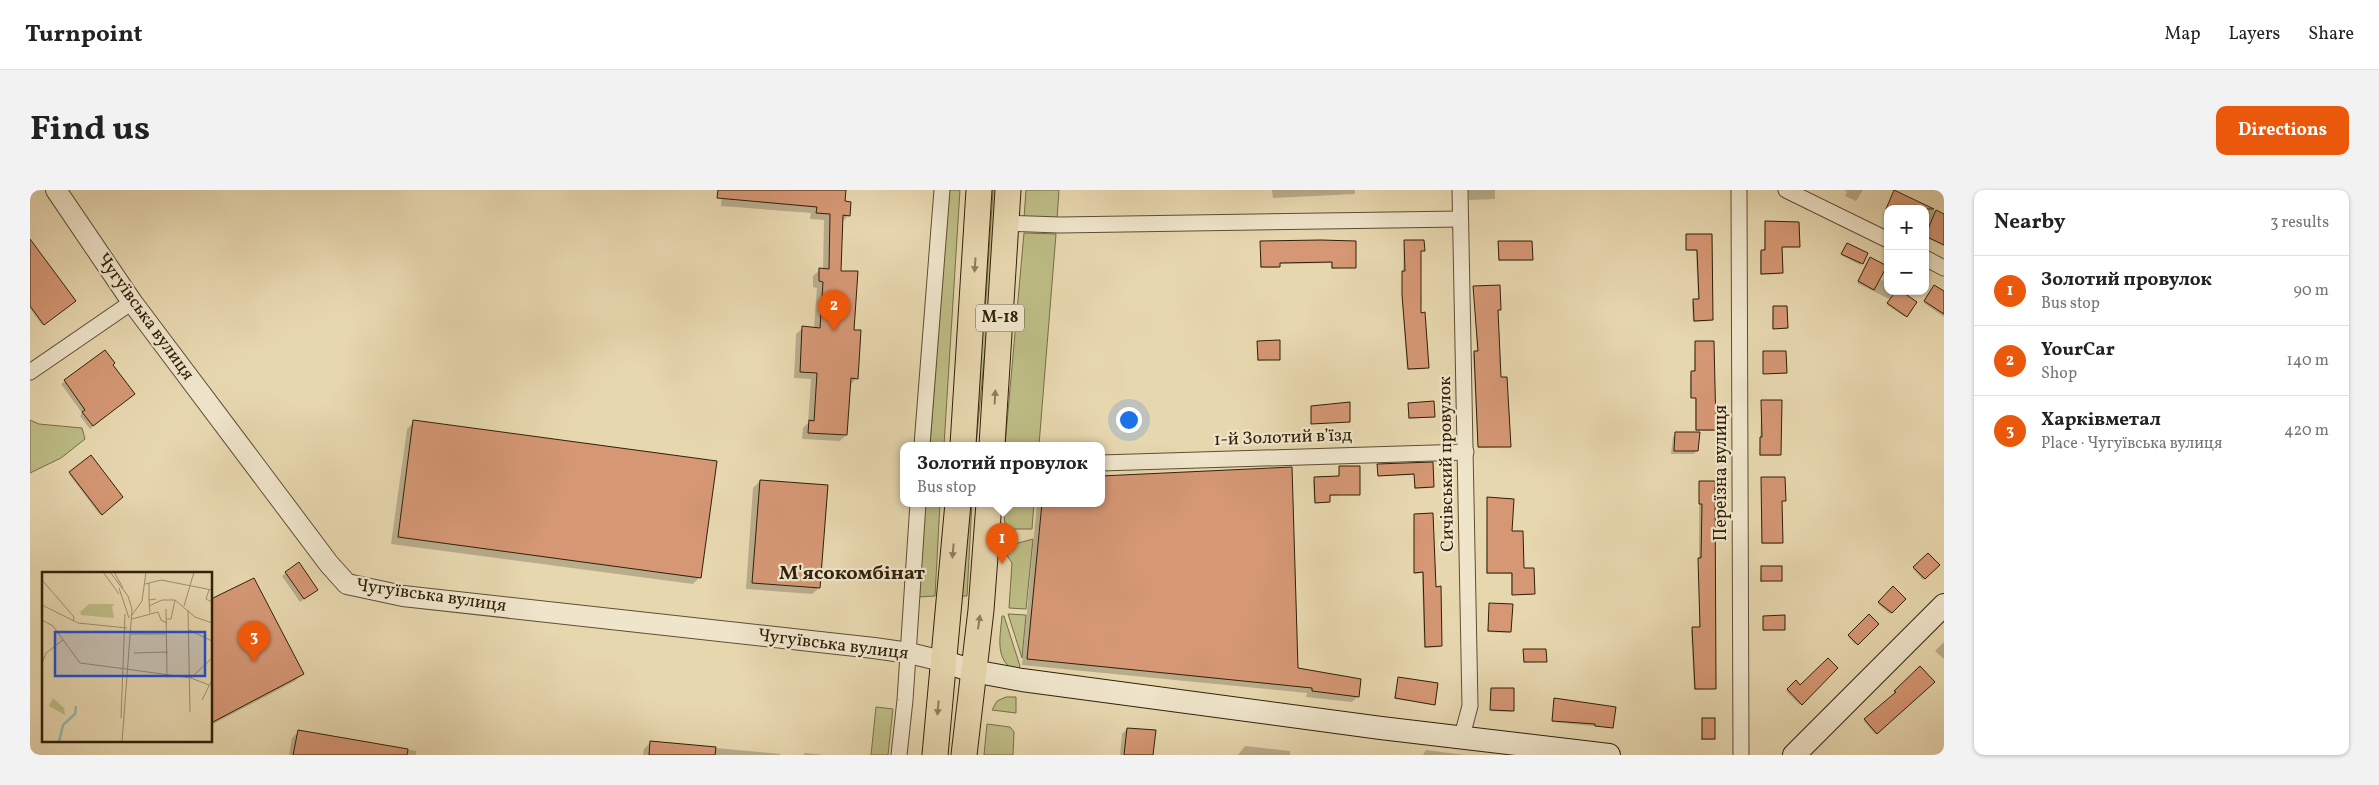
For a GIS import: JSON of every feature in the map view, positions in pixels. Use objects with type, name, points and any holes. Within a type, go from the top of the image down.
[{"type":"main road","name":"М-18","points":[[963,442],[979,190]]},
{"type":"main road","name":"М-18","points":[[992,442],[1008,190]]},
{"type":"main road","points":[[934,755],[958,507]]},
{"type":"main road","points":[[964,755],[981,610],[989,507]]},
{"type":"main road","points":[[1794,755],[1944,605]]},
{"type":"main road","points":[[942,661],[973,671],[1031,682],[1372,727],[1462,736],[1609,755]]},
{"type":"street","name":"Чугуївська вулиця","points":[[56,190],[132,302],[329,564],[347,584],[403,596],[909,653],[942,661]]},
{"type":"street","points":[[922,442],[942,190]]},
{"type":"street","name":"Сичівський провулок","points":[[1460,190],[1470,706],[1462,736]]},
{"type":"street","name":"Переїзна вулиця","points":[[1739,190],[1741,755]]},
{"type":"street","points":[[1786,190],[1884,238]]},
{"type":"street","points":[[1006,222],[1060,225],[1460,219]]},
{"type":"street","points":[[1929,260],[1944,268]]},
{"type":"street","points":[[30,372],[132,302]]},
{"type":"street","name":"1-й Золотий в’їзд","points":[[1105,463],[1466,452]]},
{"type":"street","points":[[899,755],[909,653],[918,507]]},
{"type":"shaded area","points":[[946,190],[960,190],[944,442],[930,442],[941,297]]},
{"type":"shaded area","points":[[993,190],[996,190],[992,277],[976,442],[972,442],[986,296]]},
{"type":"shaded area","points":[[1026,190],[1059,190],[1057,220],[1024,218]]},
{"type":"shaded area","points":[[1024,233],[1056,234],[1039,442],[1005,442]]},
{"type":"shaded area","points":[[30,420],[39,424],[82,428],[85,439],[61,458],[30,473]]},
{"type":"shaded area","points":[[925,507],[940,507],[935,596],[918,597]]},
{"type":"shaded area","points":[[967,507],[972,507],[967,596],[960,596]]},
{"type":"shaded area","points":[[1003,507],[1034,507],[1032,529],[1013,529],[1005,523]]},
{"type":"shaded area","points":[[1033,539],[1026,609],[1009,608],[1012,563],[1004,551],[1011,545]]},
{"type":"shaded area","points":[[1008,614],[1026,615],[1022,658]]},
{"type":"shaded area","points":[[1002,616],[1004,616],[1020,666],[1018,672],[1010,668],[1002,656],[1000,641]]},
{"type":"shaded area","points":[[1006,697],[1016,697],[1016,713],[992,710],[997,701]]},
{"type":"shaded area","points":[[876,707],[893,709],[888,755],[871,755]]},
{"type":"shaded area","points":[[987,724],[1010,727],[1014,732],[1013,755],[984,755]]},
{"type":"building","points":[[718,190],[846,190],[845,201],[851,202],[850,216],[843,215],[841,271],[858,271],[854,330],[861,330],[858,379],[851,378],[847,435],[808,433],[809,420],[814,421],[817,373],[800,372],[802,326],[820,328],[823,282],[819,281],[819,268],[829,269],[830,214],[816,213],[817,207],[717,198]]},
{"type":"building","points":[[1894,190],[1926,205],[1888,205]]},
{"type":"building","points":[[1936,210],[1944,214],[1944,245],[1929,238],[1929,227]]},
{"type":"building","points":[[1765,221],[1799,222],[1800,247],[1782,247],[1783,273],[1761,274],[1761,250],[1765,250]]},
{"type":"building","points":[[1686,234],[1712,234],[1713,320],[1694,321],[1693,299],[1699,299],[1697,250],[1686,250]]},
{"type":"building","points":[[30,239],[76,301],[44,325],[30,306]]},
{"type":"building","points":[[1404,240],[1424,240],[1425,251],[1421,251],[1421,313],[1425,312],[1429,368],[1408,369],[1402,295],[1402,271],[1405,271]]},
{"type":"building","points":[[1260,241],[1356,241],[1356,268],[1332,268],[1332,262],[1280,263],[1280,267],[1261,267]]},
{"type":"building","points":[[1498,241],[1532,241],[1533,260],[1499,260]]},
{"type":"building","points":[[1847,243],[1868,253],[1863,264],[1841,254]]},
{"type":"building","points":[[1870,257],[1884,264],[1884,272],[1874,290],[1858,281]]},
{"type":"building","points":[[1500,285],[1501,310],[1498,310],[1501,377],[1507,377],[1511,447],[1478,447],[1474,351],[1478,351],[1473,286]]},
{"type":"building","points":[[1934,285],[1944,291],[1944,314],[1924,301]]},
{"type":"building","points":[[1893,295],[1907,295],[1917,302],[1907,317],[1887,303]]},
{"type":"building","points":[[1773,306],[1787,306],[1788,328],[1773,329]]},
{"type":"building","points":[[1280,340],[1280,360],[1258,360],[1257,341]]},
{"type":"building","points":[[1695,341],[1714,341],[1716,430],[1696,430],[1696,398],[1691,398],[1691,371],[1695,371]]},
{"type":"building","points":[[105,350],[115,363],[113,365],[135,394],[93,426],[82,412],[85,410],[64,380]]},
{"type":"building","points":[[1763,351],[1786,351],[1787,373],[1763,374]]},
{"type":"building","points":[[1761,400],[1782,400],[1781,455],[1760,455],[1760,437],[1762,437]]},
{"type":"building","points":[[1434,401],[1435,417],[1409,418],[1408,403]]},
{"type":"building","points":[[1350,402],[1350,422],[1311,424],[1311,406]]},
{"type":"building","points":[[413,420],[717,461],[701,578],[398,537]]},
{"type":"building","points":[[1675,432],[1700,432],[1698,451],[1674,451]]},
{"type":"building","points":[[91,455],[123,497],[102,515],[69,472]]},
{"type":"building","points":[[1433,462],[1434,487],[1415,488],[1414,474],[1378,476],[1377,464]]},
{"type":"building","points":[[1339,466],[1360,466],[1360,495],[1330,495],[1330,502],[1315,503],[1314,477],[1339,476]]},
{"type":"building","points":[[1292,467],[1298,668],[1361,679],[1359,697],[1312,691],[1312,688],[1027,659],[1042,507],[1105,507],[1105,476]]},
{"type":"building","points":[[1761,477],[1785,477],[1786,501],[1782,501],[1783,543],[1762,543]]},
{"type":"building","points":[[760,480],[828,485],[820,588],[752,583]]},
{"type":"building","points":[[1699,481],[1715,481],[1716,689],[1695,689],[1692,627],[1700,627],[1698,558],[1701,558],[1702,504],[1699,504]]},
{"type":"building","points":[[1487,497],[1514,499],[1512,531],[1523,531],[1524,568],[1534,568],[1535,594],[1512,595],[1512,573],[1487,573]]},
{"type":"building","points":[[1433,513],[1436,587],[1441,586],[1442,646],[1425,647],[1423,572],[1414,573],[1414,514]]},
{"type":"building","points":[[1928,553],[1940,565],[1925,579],[1913,567]]},
{"type":"building","points":[[299,562],[318,590],[304,599],[285,572]]},
{"type":"building","points":[[1761,566],[1782,566],[1782,581],[1761,581]]},
{"type":"building","points":[[254,578],[304,674],[212,722],[212,599]]},
{"type":"building","points":[[1893,586],[1906,599],[1892,613],[1878,602]]},
{"type":"building","points":[[1489,603],[1513,604],[1511,632],[1488,631]]},
{"type":"building","points":[[1869,614],[1879,624],[1858,645],[1848,635]]},
{"type":"building","points":[[1785,615],[1785,630],[1763,630],[1763,616]]},
{"type":"building","points":[[1523,649],[1546,649],[1547,662],[1524,662]]},
{"type":"building","points":[[1828,658],[1838,668],[1802,705],[1787,689],[1796,680],[1800,685]]},
{"type":"building","points":[[1920,666],[1935,682],[1877,734],[1864,719],[1896,692],[1894,691]]},
{"type":"building","points":[[1398,677],[1438,683],[1435,705],[1395,698]]},
{"type":"building","points":[[1491,688],[1514,688],[1514,711],[1490,710]]},
{"type":"building","points":[[1554,698],[1616,707],[1613,728],[1595,726],[1595,724],[1552,721]]},
{"type":"building","points":[[1702,718],[1715,718],[1715,739],[1702,739]]},
{"type":"building","points":[[1127,728],[1156,730],[1153,755],[1124,755]]},
{"type":"building","points":[[298,730],[408,749],[407,755],[293,755]]},
{"type":"building","points":[[650,741],[716,747],[715,755],[649,755]]},
{"type":"place","name":"YourCar","points":[[834,331]]},
{"type":"place","name":"Золотий провулок","points":[[1002,564]]},
{"type":"place","name":"Харківметал","points":[[254,662]]},
{"type":"district","name":"М'ясокомбінат","points":[[852,574]]}]
